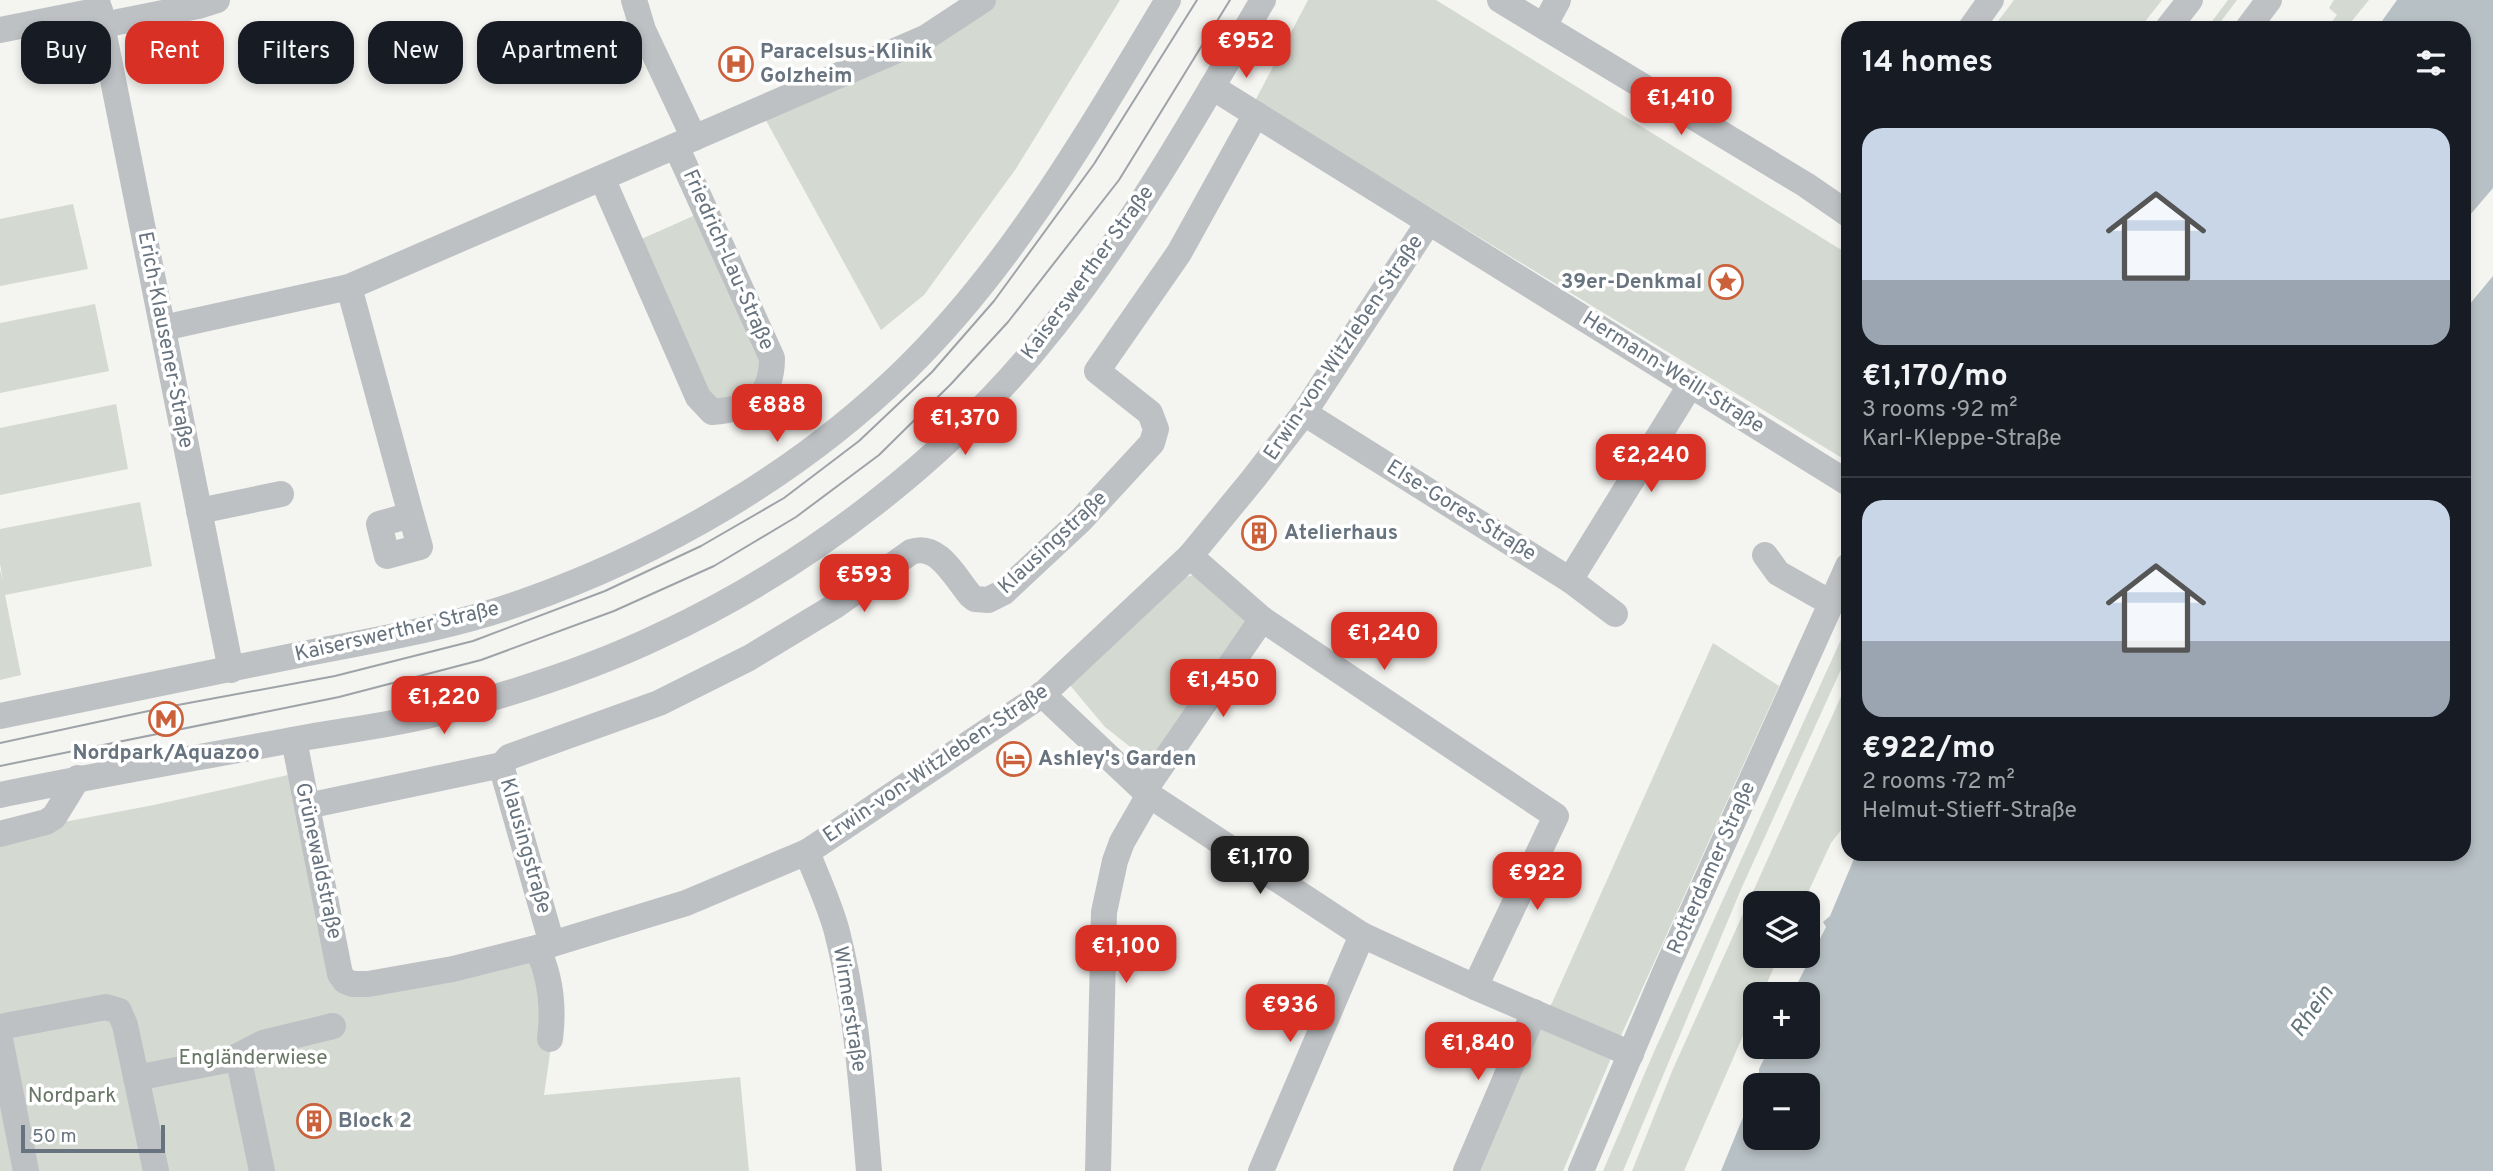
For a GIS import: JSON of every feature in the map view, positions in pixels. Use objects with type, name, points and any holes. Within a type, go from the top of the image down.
[{"type":"street","points":[[0,30],[100,12],[198,6],[217,0]]},
{"type":"street","points":[[634,0],[685,142]]},
{"type":"street","name":"Friedrich-Lau-Straße","points":[[163,328],[349,286],[925,38],[983,0]]},
{"type":"street","name":"Kaiserswerther Straße","points":[[0,716],[442,626],[522,602],[575,582],[650,548],[724,507],[782,470],[840,427],[904,370],[953,318],[1041,204],[1080,146],[1168,0]]},
{"type":"street","name":"Kaiserswerther Straße","points":[[0,794],[431,715],[495,697],[589,665],[658,637],[725,604],[816,546],[893,490],[958,432],[1020,367],[1055,325],[1146,196],[1263,0]]},
{"type":"street","points":[[1500,0],[1841,207]]},
{"type":"street","points":[[1544,26],[1558,0]]},
{"type":"street","points":[[2174,21],[2190,0]]},
{"type":"street","points":[[2253,21],[2269,0]]},
{"type":"street","points":[[1975,21],[1986,2]]},
{"type":"street","name":"Erich-Klausener-Straße","points":[[100,12],[230,670]]},
{"type":"street","name":"Hermann-Weill-Straße","points":[[1212,87],[1841,479]]},
{"type":"street","name":"Klausingstraße","points":[[545,946],[502,765],[516,754],[573,736],[659,703],[748,658],[835,606],[911,552],[929,550],[937,555],[975,599],[988,600],[1004,592],[1081,520],[1152,443],[1156,429],[1150,413],[1097,371],[1180,253],[1256,114]]},
{"type":"street","name":"Friedrich-Lau-Straße","points":[[602,177],[698,397],[712,412],[735,410],[763,396],[772,376],[772,358],[685,142]]},
{"type":"street","name":"Erwin-von-Witzleben-Straße","points":[[345,981],[368,984],[453,969],[545,946],[686,903],[807,852],[1042,694],[1190,556],[1304,413],[1428,223]]},
{"type":"street","points":[[349,286],[411,515]]},
{"type":"street","points":[[1570,580],[1691,384]]},
{"type":"street","name":"Else-Gores-Straße","points":[[1304,413],[1570,580],[1615,614]]},
{"type":"street","points":[[199,511],[281,494]]},
{"type":"street","points":[[1765,555],[1779,573],[1831,603]]},
{"type":"street","points":[[1190,556],[1262,619],[1556,816],[1475,988]]},
{"type":"street","name":"Rotterdamer Straße","points":[[1581,1171],[1666,970],[1841,581]]},
{"type":"street","points":[[1098,1171],[1104,912],[1115,861],[1147,793],[1262,619]]},
{"type":"street","points":[[1042,694],[1147,793],[1362,935],[1475,988],[1632,1054]]},
{"type":"street","name":"Grünewaldstraße","points":[[294,740],[340,974],[345,981]]},
{"type":"street","points":[[307,806],[502,765]]},
{"type":"street","points":[[0,834],[46,822],[54,817],[78,778]]},
{"type":"street","name":"Wirmerstraße","points":[[807,852],[836,929],[847,976],[857,1035],[869,1171]]},
{"type":"street","points":[[1261,1171],[1362,935]]},
{"type":"street","points":[[545,946],[552,1000],[550,1039]]},
{"type":"street","points":[[0,1027],[106,1007],[113,1008],[123,1016],[156,1171]]},
{"type":"street","points":[[1466,1171],[1534,1012]]},
{"type":"street","points":[[136,1078],[238,1056],[263,1043],[334,1026]]},
{"type":"street","points":[[0,1039],[26,1171]]},
{"type":"street","points":[[238,1056],[262,1171]]},
{"type":"green space","points":[[994,0],[1120,0],[1015,170],[924,295],[881,330],[763,115]]},
{"type":"green space","points":[[1308,0],[1436,0],[1841,250],[1841,457],[1255,101]]},
{"type":"green space","points":[[2014,0],[2162,0],[2146,21],[1998,21]]},
{"type":"green space","points":[[2228,0],[2237,0],[2221,21],[2212,21]]},
{"type":"green space","points":[[2334,0],[2369,0],[2352,21],[2332,21],[2337,15],[2329,8]]},
{"type":"green space","points":[[73,204],[88,269],[0,286],[0,219]]},
{"type":"green space","points":[[700,213],[769,372],[731,405],[710,398],[637,241]]},
{"type":"green space","points":[[95,304],[109,371],[0,393],[0,323]]},
{"type":"green space","points":[[116,404],[128,469],[0,495],[0,428]]},
{"type":"green space","points":[[140,502],[152,566],[5,595],[21,675],[0,680],[0,570],[3,580],[0,529]]},
{"type":"green space","points":[[1197,574],[1254,621],[1156,767],[1105,727],[1069,684],[1179,579]]},
{"type":"green space","points":[[1841,639],[1841,669],[1742,887],[1623,1171],[1603,1171],[1653,1054]]},
{"type":"green space","points":[[1713,643],[1779,686],[1614,1051],[1563,1171],[1471,1171],[1532,1026],[1552,1003]]},
{"type":"green space","points":[[1841,697],[1841,830],[1831,843],[1809,891],[1753,891]]},
{"type":"green space","name":"Engländerwiese","points":[[288,775],[341,986],[532,958],[550,1053],[544,1095],[740,1077],[749,1171],[0,1171],[0,834],[154,805]]},
{"type":"green space","points":[[1743,914],[1743,968],[1774,968],[1767,982],[1743,982],[1743,1036],[1684,1171],[1632,1171],[1673,1069]]},
{"type":"water","points":[[2397,0],[2493,0],[2493,188],[2471,214],[2471,21],[2382,21]]},
{"type":"water","name":"Rhein","points":[[2493,276],[2493,1171],[1721,1171],[1743,1117],[1743,1150],[1820,1150],[1820,1073],[1759,1073],[1759,1069],[1764,1059],[1820,1059],[1820,982],[1798,982],[1805,968],[1820,968],[1820,939],[1826,927],[1823,922],[1830,916],[1853,861],[2471,861],[2471,303]]},
{"type":"tram line","points":[[0,743],[167,707],[335,676],[473,641],[605,591],[701,546],[784,498],[859,441],[932,372],[994,301],[1094,164],[1197,0]]},
{"type":"tram line","points":[[0,766],[339,697],[481,660],[614,611],[714,566],[796,517],[879,455],[951,384],[1008,322],[1119,180],[1230,0]]},
{"type":"place","name":"Paracelsus-Klinik Golzheim","points":[[736,64]]},
{"type":"place","name":"39er-Denkmal","points":[[1726,282]]},
{"type":"place","name":"Atelierhaus","points":[[1259,533]]},
{"type":"place","name":"Nordpark/Aquazoo","points":[[166,719]]},
{"type":"place","name":"Ashley's Garden","points":[[1014,759]]},
{"type":"place","name":"Block 2","points":[[314,1121]]},
{"type":"park label","name":"Nordpark","points":[[72,1096]]}]
